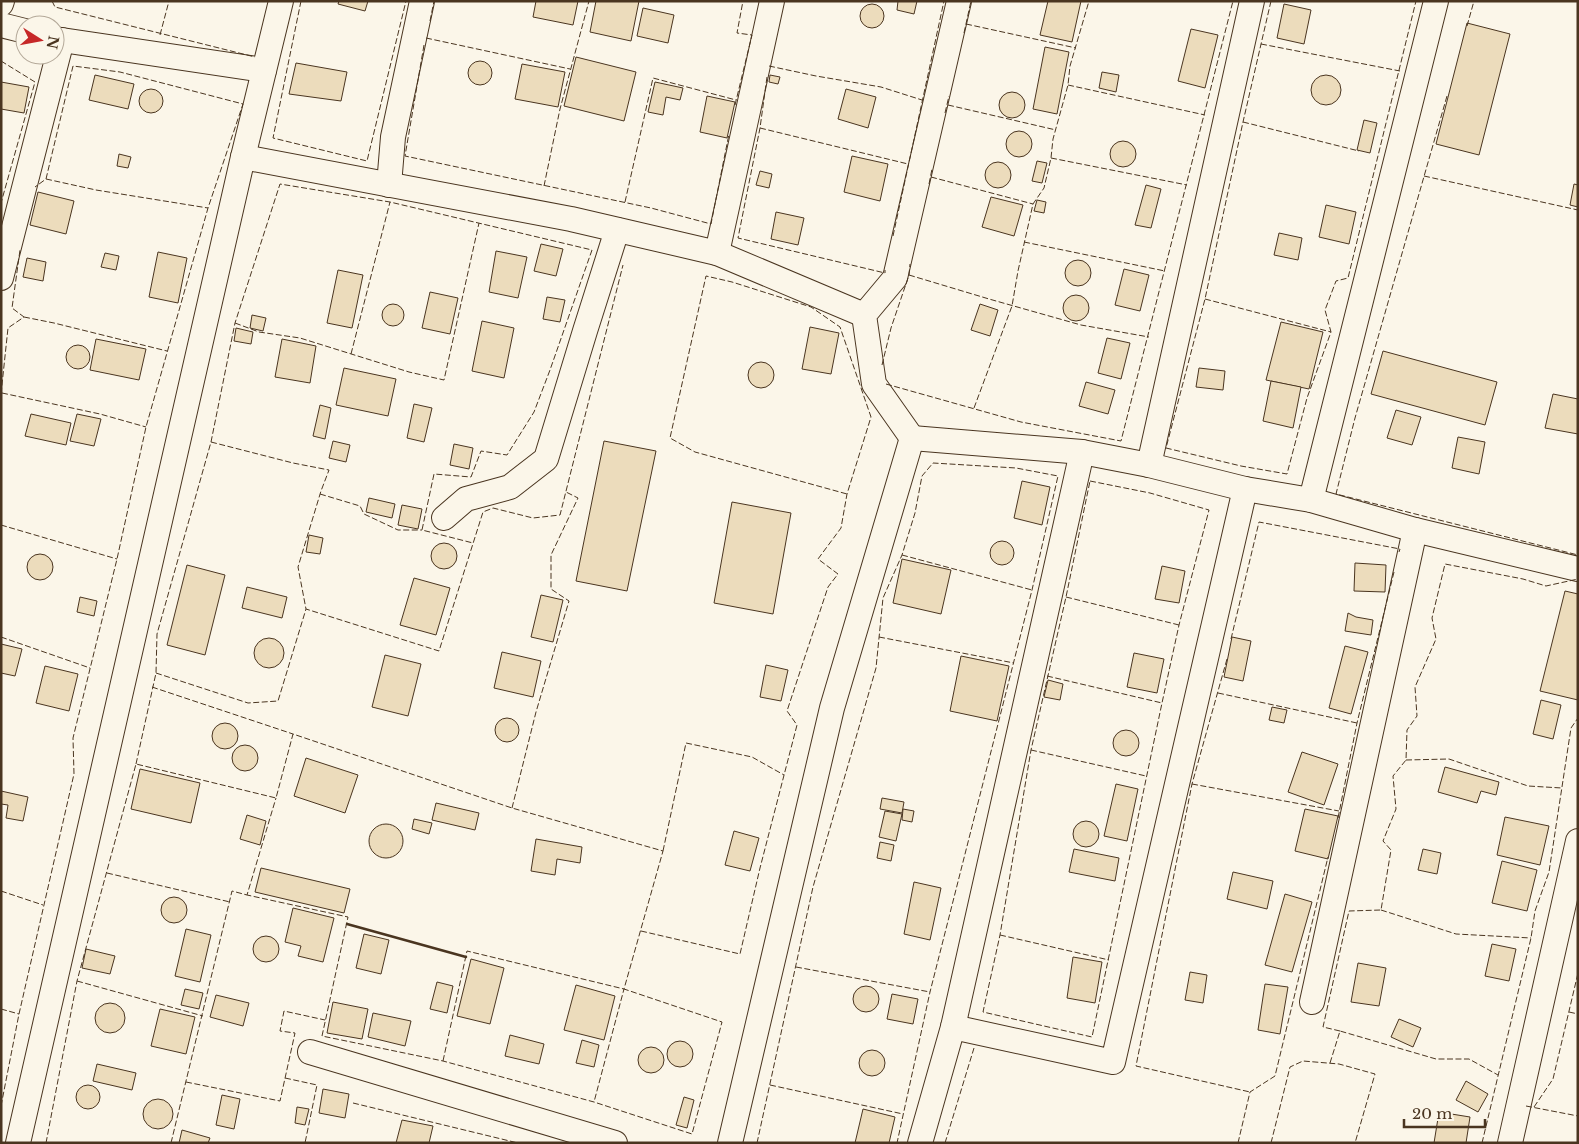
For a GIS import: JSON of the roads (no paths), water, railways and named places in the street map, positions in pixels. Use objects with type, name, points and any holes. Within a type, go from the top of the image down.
[{"type":"street","points":[[18,1143],[243,157],[281,1]]},
{"type":"street","points":[[389,185],[393,137],[422,1]]},
{"type":"street","points":[[716,253],[772,1]]},
{"type":"street","points":[[912,438],[874,384],[864,315],[895,278],[959,1]]},
{"type":"street","points":[[1149,465],[1252,1]]},
{"type":"street","points":[[1311,500],[1436,1]]},
{"type":"street","points":[[1,26],[15,29]]},
{"type":"street","points":[[65,41],[264,70]]},
{"type":"street","points":[[1,278],[53,65]]},
{"type":"street","points":[[243,157],[571,219],[716,253],[864,315]]},
{"type":"street","points":[[444,518],[466,498],[510,487],[546,459],[617,230]]},
{"type":"street","points":[[912,438],[1082,452],[1149,465],[1245,489],[1311,500],[1415,530],[1578,569]]},
{"type":"street","points":[[730,1143],[832,708],[912,438]]},
{"type":"street","points":[[920,1143],[953,1027],[1082,452]]},
{"type":"street","points":[[953,1027],[1113,1062],[1245,489]]},
{"type":"street","points":[[1312,1002],[1415,530]]},
{"type":"street","points":[[1510,1143],[1578,841]]},
{"type":"street","points":[[310,1052],[615,1143]]}]
